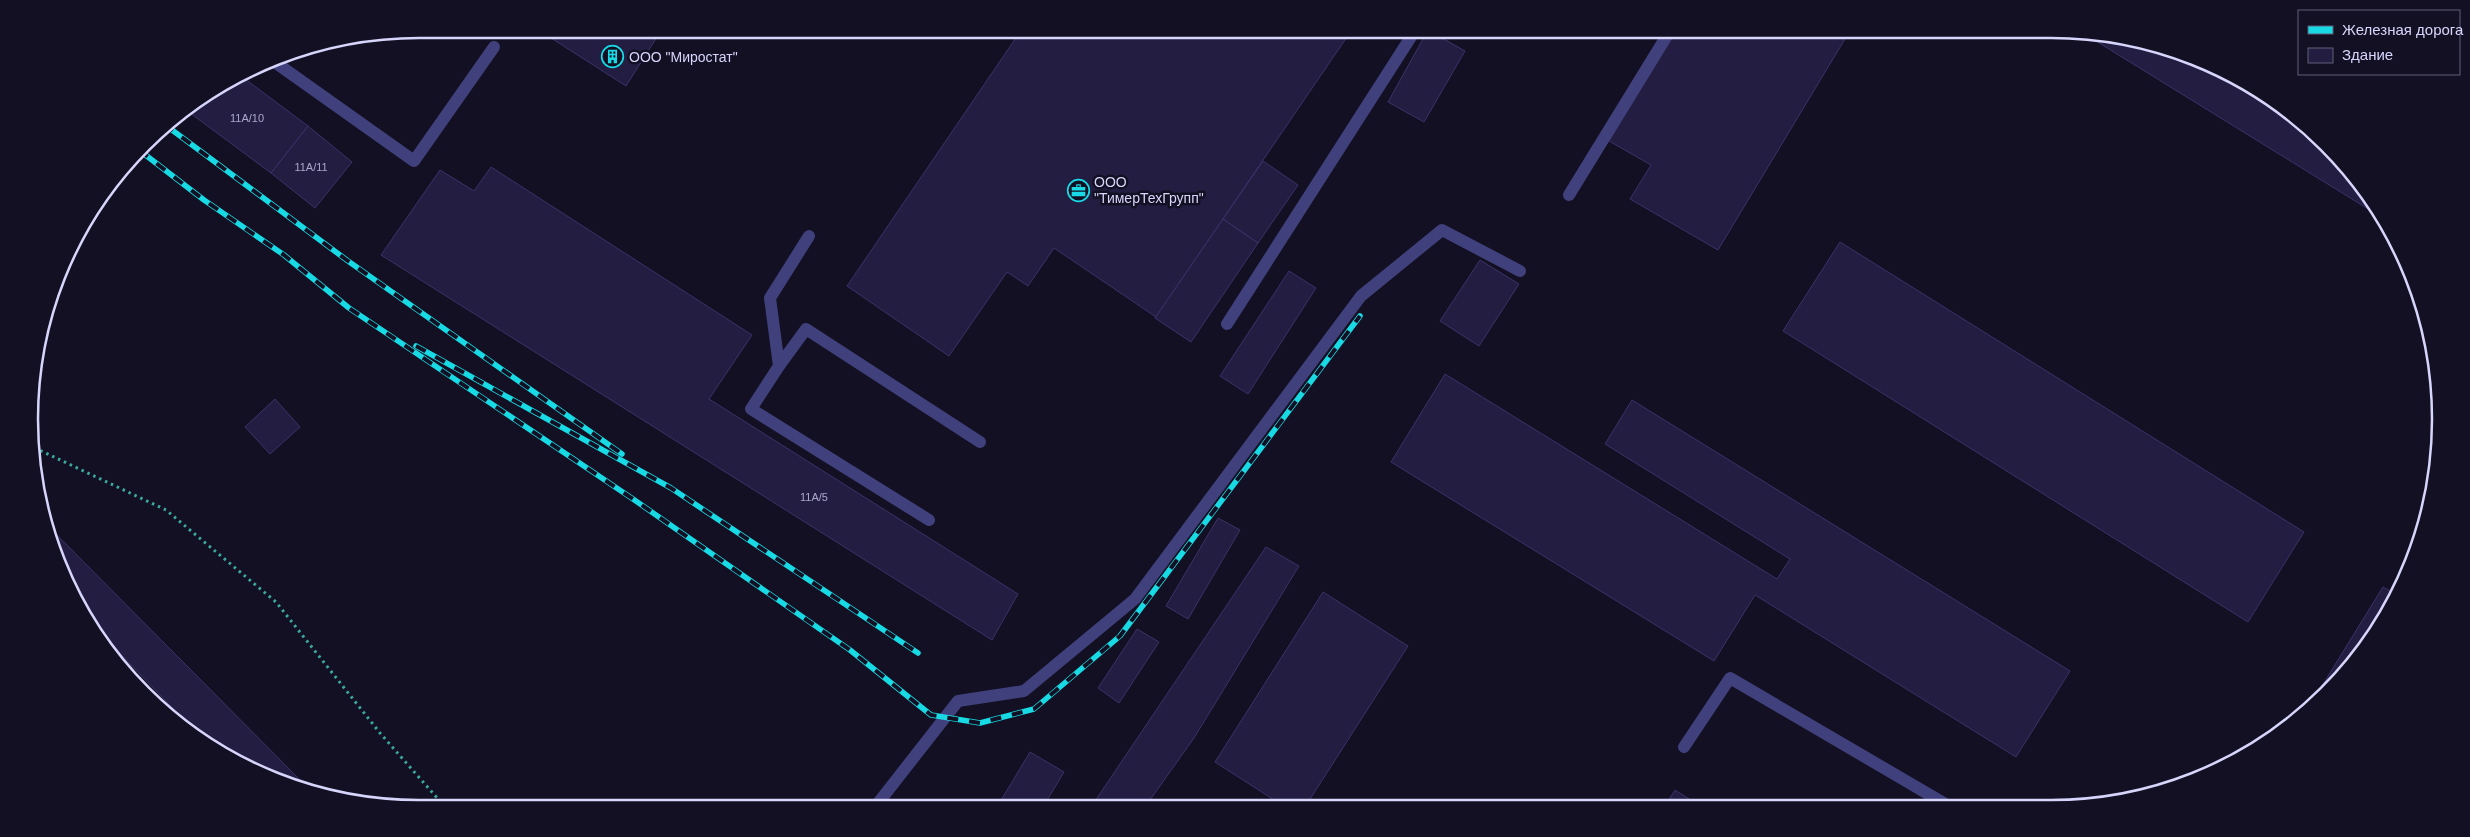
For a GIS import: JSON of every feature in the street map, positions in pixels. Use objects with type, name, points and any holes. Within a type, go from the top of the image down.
[{"type":"lane","points":[[1227,324],[1410,38]]},
{"type":"lane","points":[[1569,195],[1665,38]]},
{"type":"lane","points":[[279,65],[414,162],[494,47]]},
{"type":"lane","points":[[881,800],[958,701],[1024,691],[1135,598],[1361,296],[1442,230],[1520,271]]},
{"type":"lane","points":[[779,366],[770,298],[809,236]]},
{"type":"lane","points":[[928,520],[751,409],[779,366],[806,329],[980,442]]},
{"type":"lane","points":[[1684,747],[1730,678],[1939,800]]},
{"type":"path","points":[[39,450],[166,510],[276,602],[380,733],[439,800]]},
{"type":"building","name":"ООО \"Миростат\"","points":[[551,38],[656,38],[626,86]]},
{"type":"building","name":"ООО \"ТимерТехГрупп\"","points":[[1016,38],[1346,38],[1156,317],[1054,248],[1028,286],[1007,272],[949,356],[847,286]]},
{"type":"building","points":[[1424,38],[1442,38],[1465,51],[1424,122],[1388,102]]},
{"type":"building","points":[[1672,38],[1846,38],[1718,250],[1630,199],[1651,165],[1609,141]]},
{"type":"building","points":[[2095,40],[2150,50],[2197,67],[2242,89],[2283,116],[2321,149],[2338,167],[2370,210]]},
{"type":"building","points":[[246,79],[308,126],[271,173],[191,113]]},
{"type":"building","points":[[308,126],[352,162],[315,208],[271,173]]},
{"type":"building","points":[[1263,161],[1298,185],[1258,243],[1223,219]]},
{"type":"building","points":[[491,167],[752,335],[709,399],[1018,594],[992,640],[381,255],[440,170],[474,191]]},
{"type":"building","points":[[1223,219],[1258,243],[1191,342],[1155,318]]},
{"type":"building","points":[[1840,242],[2304,532],[2248,622],[1783,331]]},
{"type":"building","points":[[1480,260],[1519,284],[1479,346],[1440,321]]},
{"type":"building","points":[[1289,271],[1316,288],[1248,394],[1220,376]]},
{"type":"building","points":[[1445,374],[1777,579],[1790,559],[1605,444],[1632,400],[2070,671],[2016,757],[1755,595],[1714,661],[1391,462]]},
{"type":"building","points":[[275,399],[300,427],[270,454],[245,427]]},
{"type":"building","points":[[1218,518],[1240,530],[1188,619],[1166,606]]},
{"type":"building","points":[[56,534],[301,781],[250,760],[207,735],[178,714],[114,647],[102,630],[77,587]]},
{"type":"building","points":[[1266,547],[1299,566],[1194,738],[1150,800],[1096,800]]},
{"type":"building","points":[[2383,587],[2391,591],[2354,650],[2320,689]]},
{"type":"building","points":[[1323,592],[1408,646],[1309,800],[1274,800],[1215,762]]},
{"type":"building","points":[[1137,629],[1159,642],[1119,703],[1098,688]]},
{"type":"building","points":[[1030,752],[1064,772],[1047,800],[1001,800]]},
{"type":"building","points":[[1675,790],[1691,800],[1669,800]]},
{"type":"railway","points":[[171,129],[348,261],[622,454]]},
{"type":"railway","points":[[144,154],[204,200],[284,255],[349,308],[633,499],[850,650],[931,715],[980,723],[1034,709],[1120,636],[1360,316]]},
{"type":"railway","points":[[416,346],[671,488],[918,653]]},
{"type":"place","name":"ООО \"Миростат\"","points":[[613,57]]},
{"type":"place","name":"ООО \"ТимерТехГрупп\"","points":[[1078,190]]}]
